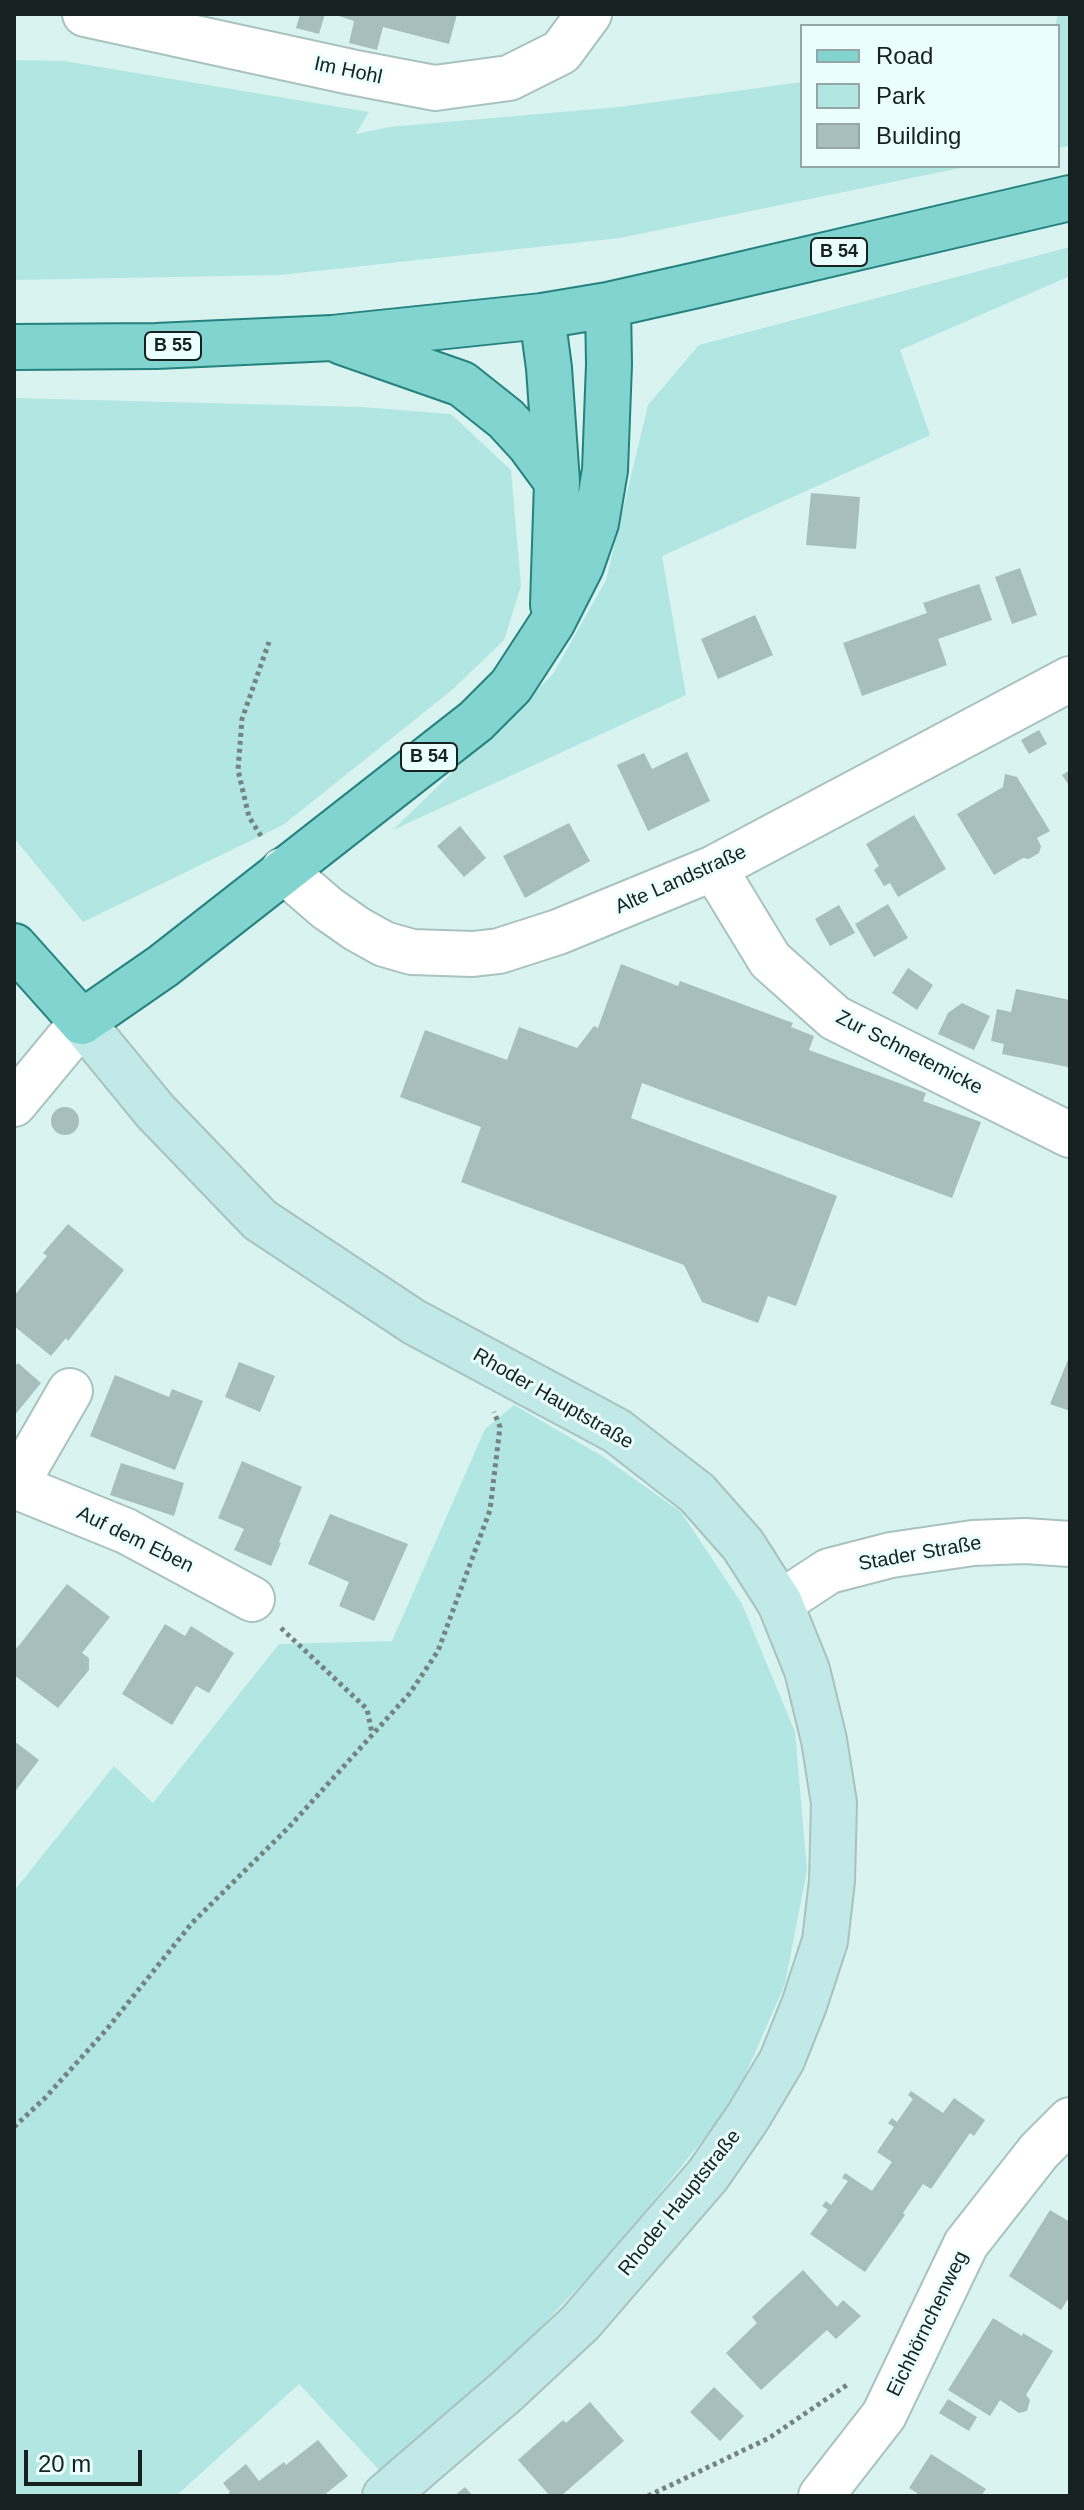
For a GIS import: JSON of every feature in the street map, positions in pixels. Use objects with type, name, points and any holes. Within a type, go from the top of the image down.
[{"type":"main road","name":"B 54","points":[[542,316],[608,305],[1070,198]]},
{"type":"main road","name":"B 54","points":[[82,1022],[163,966],[476,721],[511,686],[552,623],[581,566],[596,523],[605,470],[608,305]]},
{"type":"main road","name":"B 55","points":[[14,347],[156,346],[332,338],[542,316]]},
{"type":"main road","points":[[542,316],[557,482],[552,623]]},
{"type":"main road","points":[[332,338],[462,384],[506,419],[557,482]]},
{"type":"main road","points":[[14,946],[82,1022]]},
{"type":"main road","name":"Rhoder Hauptstraße","points":[[82,1022],[155,1111],[260,1220],[414,1322],[617,1431],[697,1493],[743,1545],[780,1603],[807,1670],[824,1740],[834,1803],[832,1881],[825,1941],[782,2060],[708,2175],[601,2300],[508,2390],[385,2496]]},
{"type":"street","name":"Im Hohl","points":[[85,14],[435,88],[509,78],[561,52],[589,14]]},
{"type":"street","name":"Alte Landstraße","points":[[283,870],[327,908],[384,944],[412,952],[473,954],[499,951],[558,932],[714,868],[1070,679]]},
{"type":"street","name":"Zur Schnetemicke","points":[[714,868],[770,960],[835,1018],[1070,1135]]},
{"type":"street","points":[[14,1104],[82,1022]]},
{"type":"street","name":"Auf dem Eben","points":[[70,1391],[15,1487],[126,1531],[252,1599]]},
{"type":"street","name":"Stader Straße","points":[[780,1603],[829,1571],[891,1555],[973,1543],[1025,1541],[1070,1544]]},
{"type":"street","name":"Eichhörnchenweg","points":[[821,2496],[884,2415],[966,2244],[1039,2151],[1070,2120]]},
{"type":"path","points":[[269,642],[242,719],[238,770],[249,817],[283,870]]},
{"type":"path","points":[[14,2127],[45,2098],[107,2029],[192,1923],[289,1827],[410,1693],[438,1651],[490,1510],[500,1427],[492,1408],[511,1372]]},
{"type":"path","points":[[252,1599],[367,1709],[372,1734]]},
{"type":"path","points":[[648,2496],[769,2438],[857,2378]]},
{"type":"green space","points":[[1058,14],[1070,14],[1070,146],[1060,148],[1060,24],[1056,24]]},
{"type":"green space","points":[[14,60],[64,61],[369,112],[356,134],[389,127],[619,107],[800,82],[800,168],[960,168],[620,238],[280,275],[14,280]]},
{"type":"green space","points":[[1070,247],[1070,276],[900,350],[930,435],[662,556],[686,695],[393,830],[553,674],[606,580],[648,405],[699,345]]},
{"type":"green space","points":[[14,398],[362,407],[451,414],[511,470],[521,586],[504,640],[452,690],[283,825],[83,922],[14,838]]},
{"type":"green space","points":[[514,1405],[602,1456],[681,1512],[742,1604],[795,1732],[807,1870],[785,1984],[734,2101],[613,2251],[495,2375],[381,2472],[299,2384],[176,2496],[14,2496],[14,1891],[114,1766],[153,1803],[279,1644],[392,1641],[485,1429]]},
{"type":"building","points":[[300,14],[325,14],[319,34],[296,28]]},
{"type":"building","points":[[333,14],[457,14],[449,44],[383,27],[377,50],[349,43],[354,21]]},
{"type":"building","points":[[811,493],[860,497],[856,549],[806,545]]},
{"type":"building","points":[[1020,568],[1037,615],[1012,624],[995,577]]},
{"type":"building","points":[[979,584],[992,620],[938,639],[947,665],[862,696],[843,643],[927,613],[923,603]]},
{"type":"building","points":[[755,615],[773,655],[718,679],[701,639]]},
{"type":"building","points":[[1039,730],[1047,744],[1029,754],[1021,740]]},
{"type":"building","points":[[687,752],[710,801],[648,831],[617,765],[644,753],[652,769]]},
{"type":"building","points":[[1070,770],[1070,787],[1062,775]]},
{"type":"building","points":[[1005,774],[1017,777],[1050,831],[1037,838],[1041,846],[1039,853],[1029,859],[1023,858],[994,875],[957,814],[1003,787]]},
{"type":"building","points":[[914,815],[946,869],[898,897],[890,883],[884,886],[874,870],[879,866],[866,844]]},
{"type":"building","points":[[569,823],[590,861],[525,898],[503,856]]},
{"type":"building","points":[[460,826],[486,858],[464,877],[437,846]]},
{"type":"building","points":[[888,904],[908,938],[874,957],[855,924]]},
{"type":"building","points":[[839,905],[855,933],[830,946],[815,919]]},
{"type":"building","points":[[621,964],[678,986],[680,981],[793,1023],[791,1027],[814,1036],[809,1050],[926,1093],[923,1101],[981,1122],[952,1198],[642,1083],[631,1118],[837,1196],[796,1306],[768,1296],[758,1323],[702,1302],[684,1265],[461,1182],[481,1127],[400,1097],[425,1030],[507,1060],[519,1027],[577,1048],[594,1026],[598,1028]]},
{"type":"building","points":[[908,968],[933,985],[917,1010],[892,993]]},
{"type":"building","points":[[1016,989],[1070,1000],[1068,1067],[1002,1054],[1004,1044],[991,1041],[997,1009],[1011,1012]]},
{"type":"building","points":[[962,1003],[990,1016],[974,1050],[938,1034],[948,1013]]},
{"type":"building","points":[[65,1107],[75,1111],[79,1121],[75,1131],[65,1135],[55,1131],[51,1121],[55,1111]]},
{"type":"building","points":[[68,1224],[124,1270],[68,1341],[66,1338],[51,1356],[14,1326],[14,1296],[47,1256],[43,1253]]},
{"type":"building","points":[[1070,1355],[1070,1411],[1050,1404]]},
{"type":"building","points":[[239,1362],[275,1376],[260,1412],[225,1397]]},
{"type":"building","points":[[18,1363],[41,1383],[14,1416],[14,1367]]},
{"type":"building","points":[[115,1375],[169,1397],[172,1389],[203,1401],[175,1470],[90,1436]]},
{"type":"building","points":[[242,1461],[302,1487],[271,1566],[234,1550],[244,1529],[218,1518]]},
{"type":"building","points":[[121,1463],[184,1483],[174,1516],[110,1495]]},
{"type":"building","points":[[330,1514],[408,1544],[374,1621],[339,1606],[349,1582],[308,1564]]},
{"type":"building","points":[[67,1584],[110,1617],[82,1653],[89,1658],[89,1670],[58,1708],[14,1675],[14,1646],[17,1648]]},
{"type":"building","points":[[165,1624],[185,1636],[191,1626],[234,1653],[209,1693],[196,1686],[172,1725],[122,1694]]},
{"type":"building","points":[[14,1741],[39,1760],[14,1793]]},
{"type":"building","points":[[911,2091],[943,2113],[954,2098],[985,2120],[974,2136],[970,2133],[931,2189],[923,2184],[865,2272],[810,2234],[828,2210],[822,2206],[826,2201],[831,2205],[848,2181],[842,2178],[845,2173],[872,2191],[892,2162],[877,2152],[894,2127],[888,2123],[892,2118],[897,2122],[913,2099],[908,2095]]},
{"type":"building","points":[[1050,2210],[1070,2222],[1070,2296],[1061,2310],[1009,2276]]},
{"type":"building","points":[[803,2270],[837,2307],[843,2300],[861,2316],[836,2339],[827,2330],[761,2390],[726,2353],[757,2323],[752,2317]]},
{"type":"building","points":[[993,2318],[1053,2351],[1026,2395],[1030,2400],[1027,2411],[1019,2413],[1000,2400],[990,2416],[948,2390]]},
{"type":"building","points":[[714,2387],[744,2416],[720,2441],[690,2412]]},
{"type":"building","points":[[948,2399],[977,2417],[969,2431],[939,2413]]},
{"type":"building","points":[[590,2402],[624,2441],[561,2496],[550,2496],[518,2460],[563,2420],[566,2423]]},
{"type":"building","points":[[318,2440],[348,2476],[323,2496],[226,2496],[230,2492],[223,2483],[246,2464],[259,2481]]},
{"type":"building","points":[[931,2454],[986,2489],[981,2496],[921,2496],[909,2488]]},
{"type":"building","points":[[465,2487],[473,2496],[454,2496]]}]
